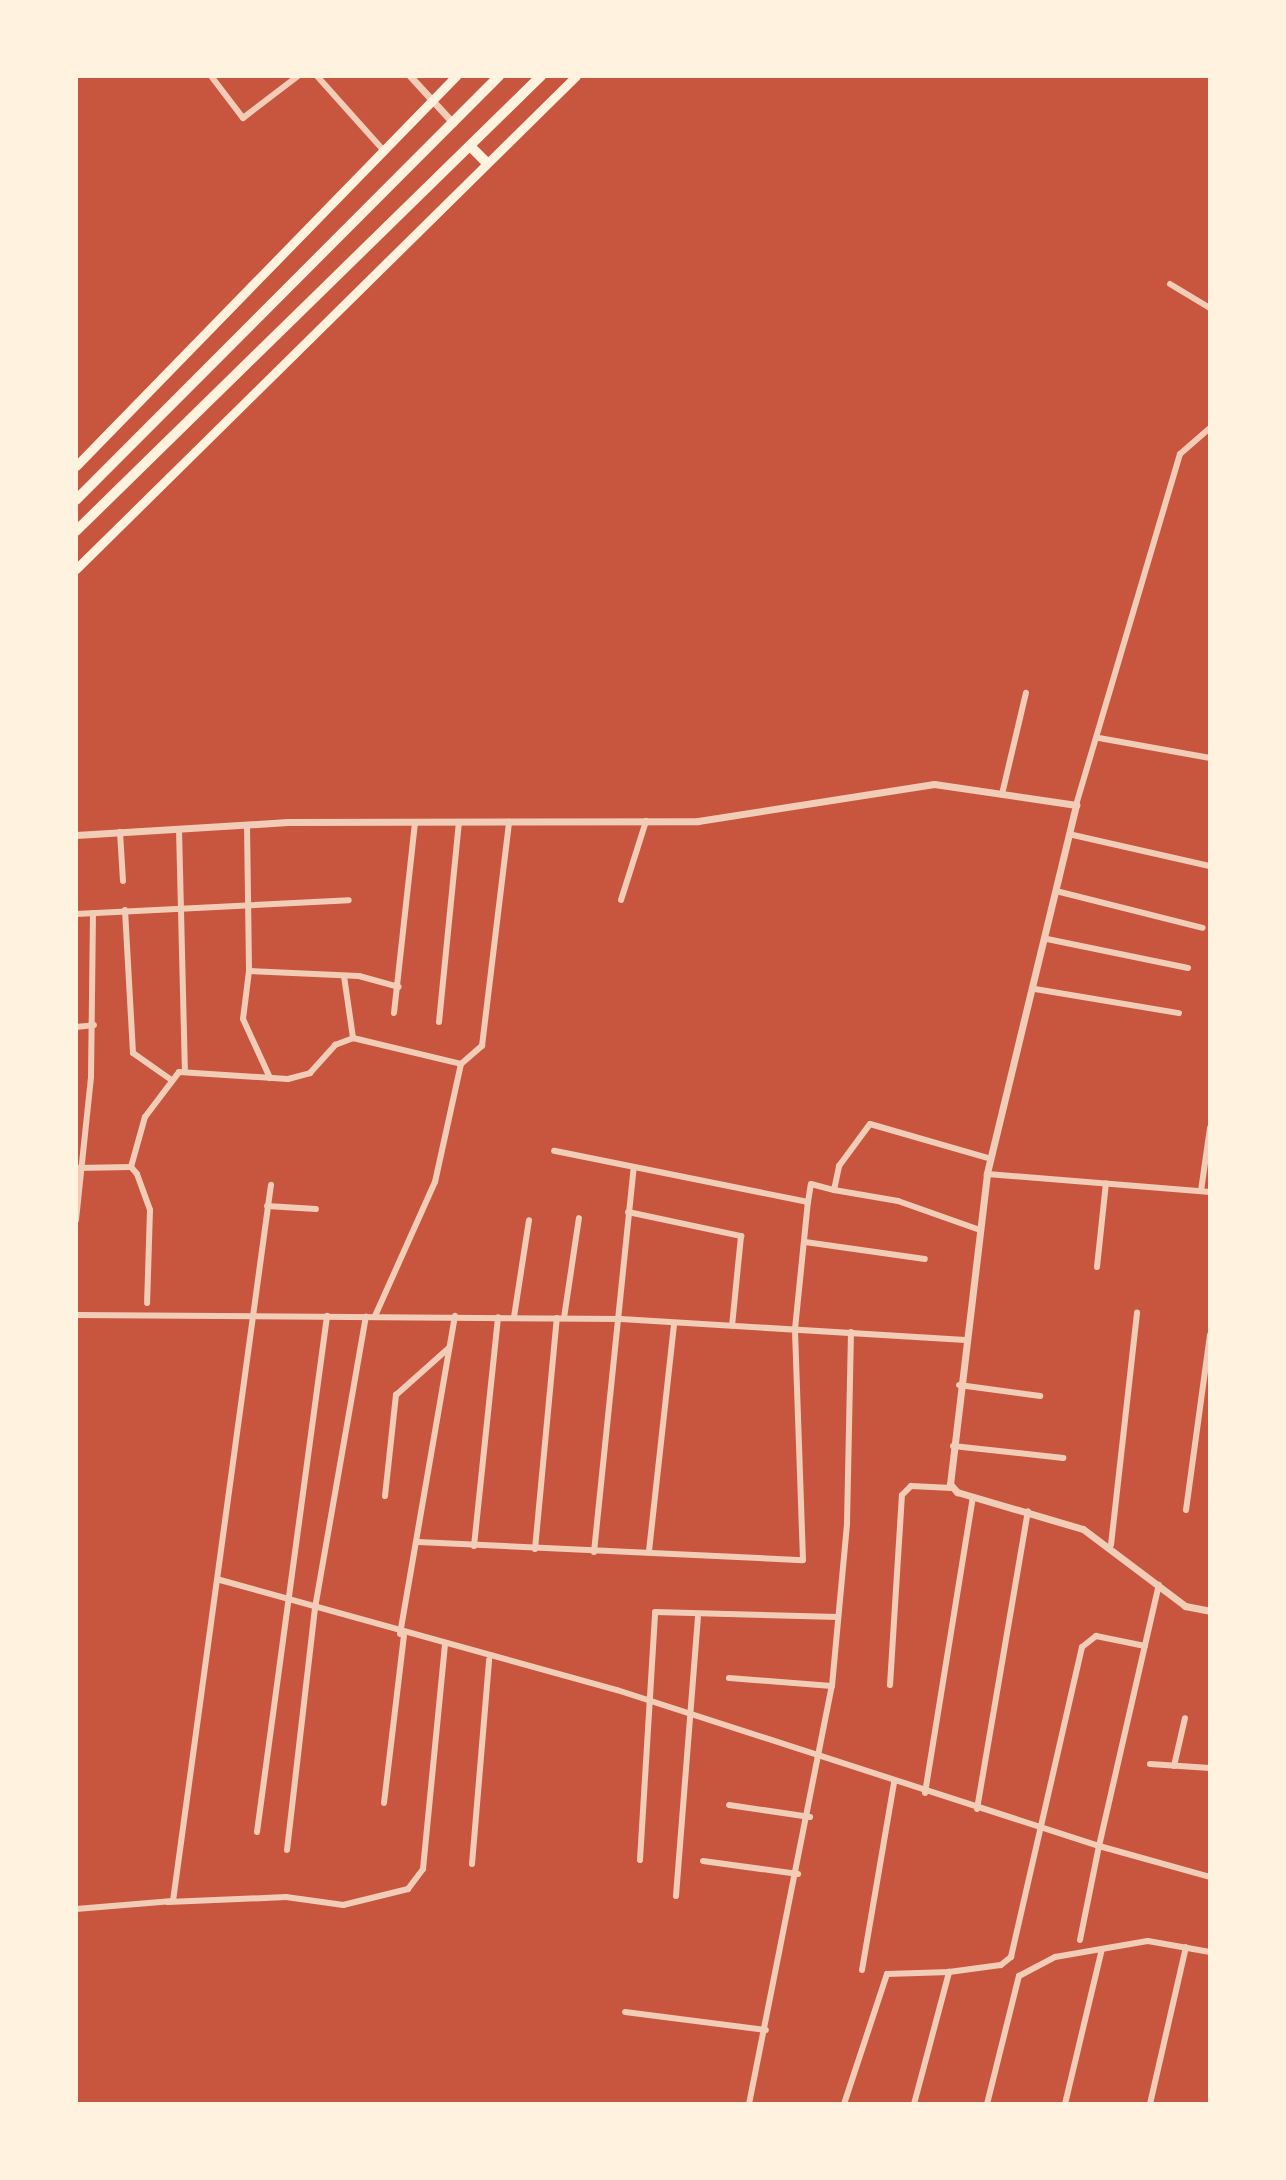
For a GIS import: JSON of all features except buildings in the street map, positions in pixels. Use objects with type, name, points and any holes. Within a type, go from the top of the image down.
[{"type":"highway","points":[[76,500],[499,76]]},
{"type":"highway","points":[[76,531],[541,76]]},
{"type":"highway","points":[[471,147],[486,162]]},
{"type":"main road","points":[[76,466],[456,76]]},
{"type":"main road","points":[[76,569],[576,76]]},
{"type":"street","points":[[211,76],[243,118],[298,76]]},
{"type":"street","points":[[317,76],[384,151]]},
{"type":"street","points":[[410,76],[453,123]]},
{"type":"street","points":[[1170,284],[1210,308]]},
{"type":"street","points":[[952,1488],[959,1385],[987,1174],[1060,892],[1073,835],[1076,805],[1099,738],[1180,454],[1210,428]]},
{"type":"street","points":[[1003,790],[1026,693]]},
{"type":"street","points":[[1099,738],[1210,758]]},
{"type":"street","points":[[76,835],[247,825],[731,818],[934,784],[1003,790],[1076,805]]},
{"type":"street","points":[[621,900],[646,821]]},
{"type":"street","points":[[394,1013],[415,822]]},
{"type":"street","points":[[439,1022],[459,822]]},
{"type":"street","points":[[375,1316],[435,1182],[461,1064],[482,1046],[509,822]]},
{"type":"street","points":[[247,825],[249,971],[243,1019],[270,1078]]},
{"type":"street","points":[[179,829],[185,1071]]},
{"type":"street","points":[[120,832],[123,881]]},
{"type":"street","points":[[1073,835],[1210,866]]},
{"type":"street","points":[[1060,892],[1203,928]]},
{"type":"street","points":[[76,914],[349,900]]},
{"type":"street","points":[[125,910],[133,1053],[170,1079]]},
{"type":"street","points":[[76,1220],[78,1168],[94,1025],[93,913]]},
{"type":"street","points":[[1047,939],[1188,968]]},
{"type":"street","points":[[249,971],[344,976],[399,987]]},
{"type":"street","points":[[344,976],[353,1038]]},
{"type":"street","points":[[1035,989],[1179,1013]]},
{"type":"street","points":[[76,1027],[94,1025]]},
{"type":"street","points":[[147,1303],[150,1210],[131,1167],[145,1117],[170,1079],[185,1071],[270,1078],[310,1073],[335,1045],[353,1038],[461,1064]]},
{"type":"street","points":[[834,1190],[839,1166],[870,1124],[991,1159]]},
{"type":"street","points":[[1201,1191],[1210,1128]]},
{"type":"street","points":[[554,1151],[808,1202]]},
{"type":"street","points":[[78,1168],[131,1167]]},
{"type":"street","points":[[594,1552],[621,1319],[634,1168]]},
{"type":"street","points":[[987,1174],[1210,1192]]},
{"type":"street","points":[[1097,1267],[1106,1183]]},
{"type":"street","points":[[418,1542],[803,1560],[795,1329],[811,1184],[898,1201],[980,1230]]},
{"type":"street","points":[[165,1902],[173,1901],[220,1580],[271,1185]]},
{"type":"street","points":[[267,1206],[316,1209]]},
{"type":"street","points":[[628,1212],[741,1236],[732,1326]]},
{"type":"street","points":[[535,1549],[560,1318],[579,1218]]},
{"type":"street","points":[[514,1317],[529,1220]]},
{"type":"street","points":[[805,1242],[925,1259]]},
{"type":"street","points":[[1111,1545],[1137,1312]]},
{"type":"street","points":[[76,1315],[621,1319],[965,1340]]},
{"type":"street","points":[[257,1832],[285,1598],[327,1316]]},
{"type":"street","points":[[287,1850],[315,1608],[366,1316]]},
{"type":"street","points":[[384,1803],[402,1635],[455,1316]]},
{"type":"street","points":[[474,1546],[498,1317]]},
{"type":"street","points":[[649,1551],[674,1323]]},
{"type":"street","points":[[749,2104],[822,1759],[832,1686],[851,1332]]},
{"type":"street","points":[[1186,1510],[1210,1335]]},
{"type":"street","points":[[385,1496],[396,1395],[449,1348]]},
{"type":"street","points":[[959,1385],[1040,1396]]},
{"type":"street","points":[[953,1446],[1063,1458]]},
{"type":"street","points":[[890,1685],[902,1495],[911,1486],[952,1488],[973,1498],[1028,1511],[1111,1545],[1185,1606],[1210,1611]]},
{"type":"street","points":[[925,1793],[973,1498]]},
{"type":"street","points":[[977,1809],[1028,1511]]},
{"type":"street","points":[[220,1580],[489,1660],[650,1701],[692,1718],[925,1793],[1210,1877]]},
{"type":"street","points":[[1080,1940],[1159,1585]]},
{"type":"street","points":[[640,1860],[655,1612],[698,1618],[838,1617]]},
{"type":"street","points":[[676,1896],[698,1618]]},
{"type":"street","points":[[844,2104],[887,1974],[949,1972],[1001,1965],[1011,1957],[1082,1647],[1096,1636],[1145,1646]]},
{"type":"street","points":[[76,1909],[286,1897],[343,1905],[408,1889],[423,1869],[445,1646]]},
{"type":"street","points":[[472,1864],[489,1660]]},
{"type":"street","points":[[729,1678],[832,1686]]},
{"type":"street","points":[[1174,1766],[1185,1718]]},
{"type":"street","points":[[1150,1764],[1210,1768]]},
{"type":"street","points":[[862,1970],[894,1783]]},
{"type":"street","points":[[729,1805],[810,1817]]},
{"type":"street","points":[[703,1861],[798,1874]]},
{"type":"street","points":[[987,2104],[1019,1976],[1042,1960],[1148,1941],[1210,1952]]},
{"type":"street","points":[[1150,2104],[1186,1947]]},
{"type":"street","points":[[1065,2104],[1102,1949]]},
{"type":"street","points":[[914,2104],[949,1972]]},
{"type":"street","points":[[625,2012],[766,2030]]}]
